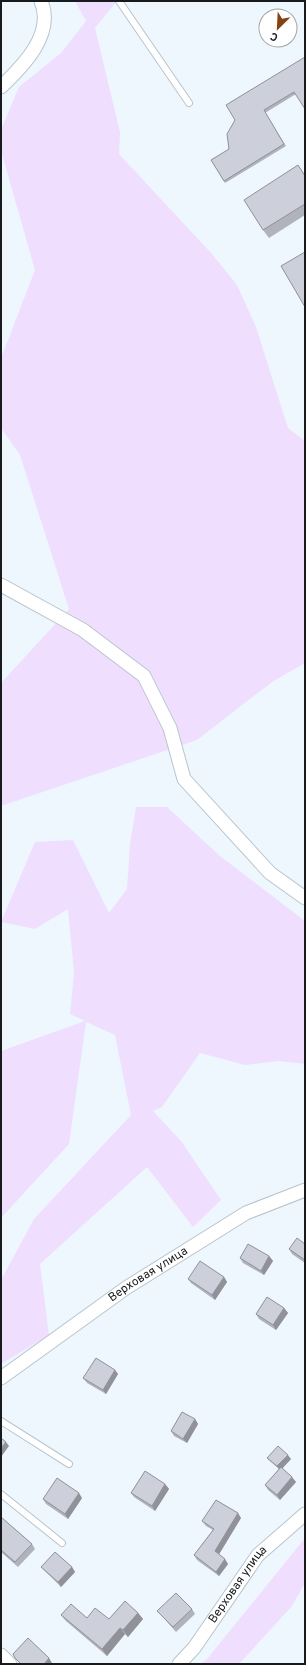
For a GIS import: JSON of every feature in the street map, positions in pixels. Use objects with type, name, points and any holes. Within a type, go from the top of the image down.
[{"type":"street","points":[[1,87],[28,59],[37,45],[43,26],[43,6],[41,1]]},
{"type":"street","points":[[1,585],[83,630],[144,676],[170,728],[184,779],[270,873],[305,898]]},
{"type":"street","name":"Верховая улица","points":[[1,1378],[126,1288],[246,1213],[305,1190]]},
{"type":"street","name":"Верховая улица","points":[[179,1664],[194,1648],[258,1555],[305,1514]]},
{"type":"street","points":[[1,1655],[10,1664]]},
{"type":"lane","points":[[119,1],[189,103]]},
{"type":"lane","points":[[1,1421],[69,1464]]},
{"type":"lane","points":[[1,1494],[62,1543]]},
{"type":"shaded area","points":[[75,1],[117,1],[95,28],[120,132],[119,154],[212,254],[237,285],[256,327],[288,428],[305,441],[305,663],[272,682],[197,740],[1,806],[1,683],[69,609],[20,455],[1,428],[1,354],[3,353],[35,270],[1,151],[1,130],[19,87],[61,53],[86,21]]},
{"type":"shaded area","points":[[136,807],[167,807],[220,856],[305,921],[305,1064],[278,1061],[245,1065],[200,1053],[162,1107],[153,1111],[181,1141],[221,1200],[193,1227],[147,1167],[40,1264],[49,1335],[1,1364],[1,1280],[34,1219],[131,1115],[115,1035],[86,1022],[69,1144],[1,1218],[1,1051],[85,1021],[70,1014],[74,973],[68,909],[35,929],[1,922],[35,842],[73,840],[109,913],[127,889],[130,844]]},
{"type":"shaded area","points":[[305,1538],[305,1583],[292,1606],[239,1664],[201,1664],[207,1659]]},
{"type":"building","points":[[305,57],[305,109],[294,92],[264,110],[284,144],[224,181],[211,160],[229,149],[227,134],[235,120],[226,105]]},
{"type":"building","points":[[298,165],[305,176],[305,204],[263,230],[244,200]]},
{"type":"building","points":[[305,252],[305,307],[281,266]]},
{"type":"building","points":[[297,1238],[305,1244],[305,1260],[289,1249]]},
{"type":"building","points":[[248,1244],[269,1256],[261,1271],[240,1258]]},
{"type":"building","points":[[200,1261],[224,1277],[212,1295],[188,1279]]},
{"type":"building","points":[[267,1297],[284,1308],[273,1325],[256,1314]]},
{"type":"building","points":[[96,1358],[115,1370],[103,1390],[83,1378]]},
{"type":"building","points":[[182,1412],[195,1419],[183,1439],[171,1431]]},
{"type":"building","points":[[1,1438],[6,1442],[1,1448]]},
{"type":"building","points":[[278,1446],[288,1455],[277,1466],[267,1458]]},
{"type":"building","points":[[281,1467],[292,1477],[277,1495],[265,1485]]},
{"type":"building","points":[[145,1471],[165,1484],[152,1506],[131,1493]]},
{"type":"building","points":[[57,1478],[79,1493],[65,1514],[43,1499]]},
{"type":"building","points":[[216,1500],[238,1513],[215,1551],[225,1559],[216,1572],[194,1555],[214,1529],[202,1521]]},
{"type":"building","points":[[1,1517],[32,1544],[15,1562],[1,1550]]},
{"type":"building","points":[[55,1552],[72,1567],[58,1582],[41,1567]]},
{"type":"building","points":[[176,1593],[192,1609],[173,1627],[157,1611]]},
{"type":"building","points":[[125,1601],[138,1613],[123,1630],[120,1628],[102,1649],[61,1615],[71,1604],[87,1618],[95,1608],[109,1619]]},
{"type":"building","points":[[28,1638],[49,1658],[44,1664],[21,1664],[15,1658],[13,1654]]}]
